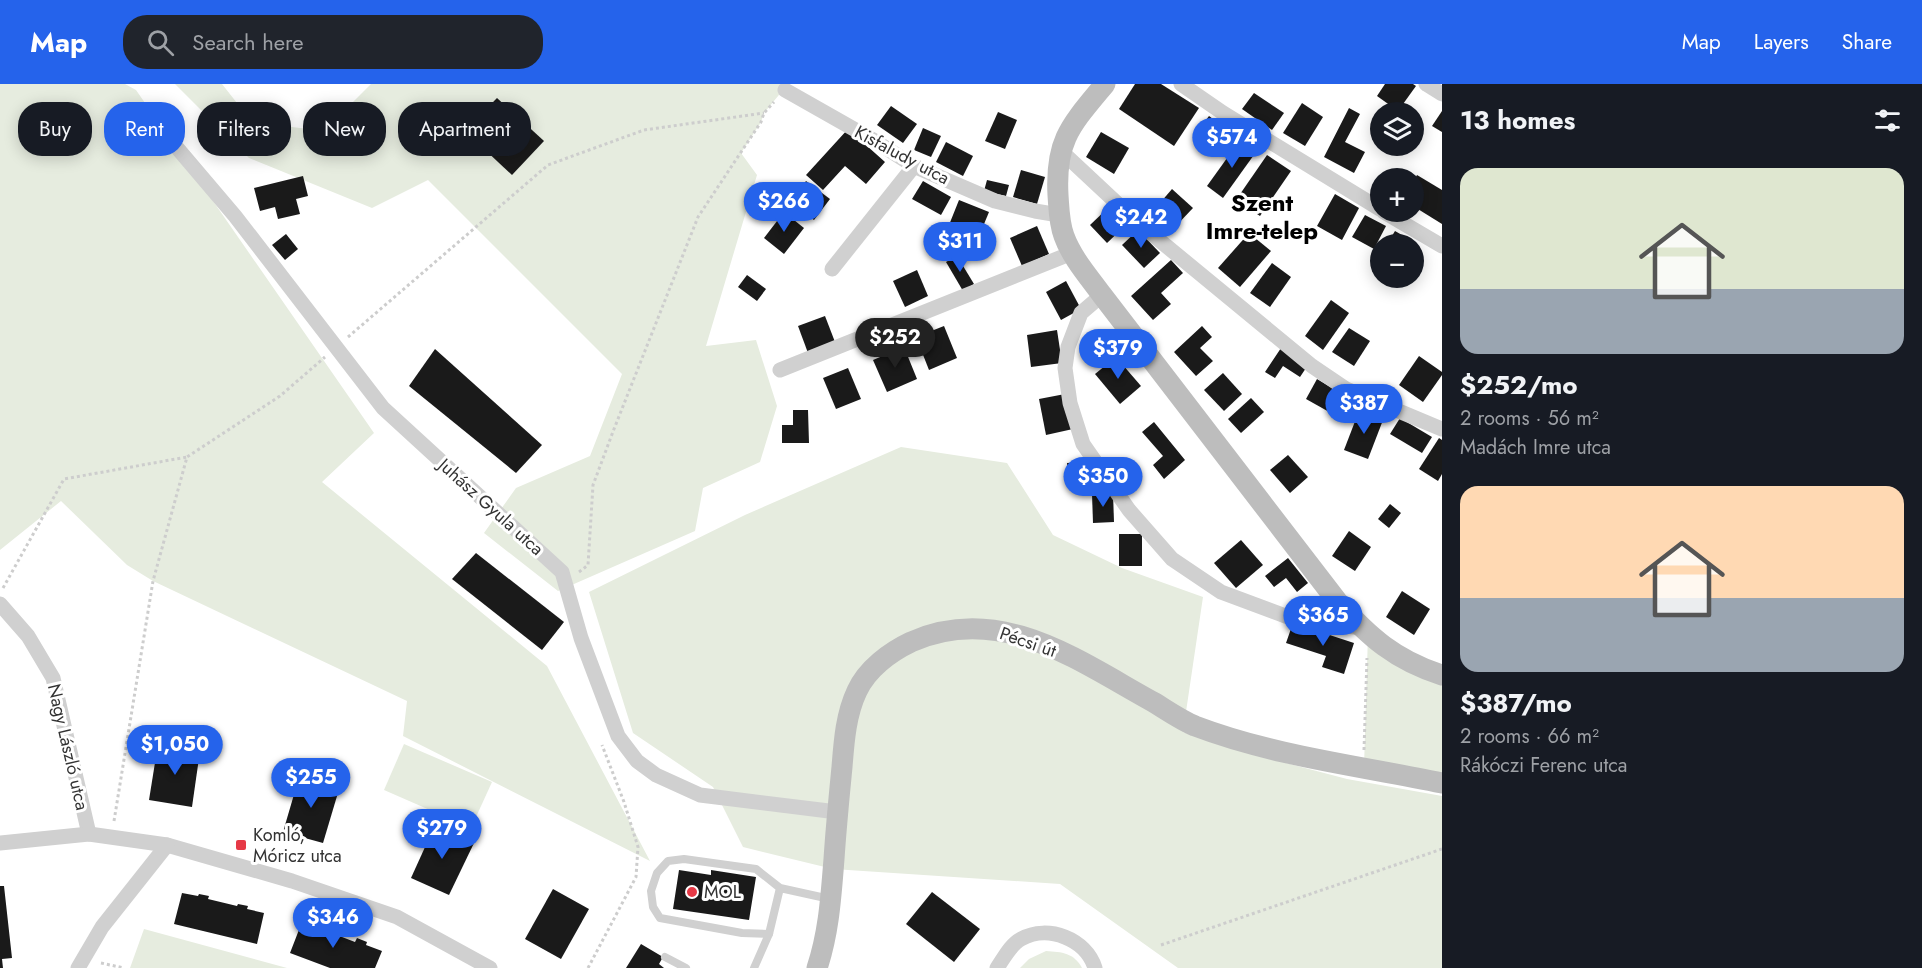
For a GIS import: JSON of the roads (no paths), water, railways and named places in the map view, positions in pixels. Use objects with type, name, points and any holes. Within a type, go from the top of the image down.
[{"type":"main road","points":[[1105,84],[1079,116],[1060,150],[1057,176],[1059,215],[1064,236],[1072,253],[1337,601],[1365,631],[1410,664],[1442,675]]},
{"type":"main road","name":"Pécsi út","points":[[817,968],[828,928],[832,900],[837,812],[845,732],[851,706],[858,688],[871,670],[891,654],[926,636],[955,630],[985,628],[1013,632],[1055,649],[1194,725],[1282,752],[1442,783]]},
{"type":"street","points":[[1181,84],[1223,113],[1370,203]]},
{"type":"street","points":[[1426,84],[1442,94]]},
{"type":"street","name":"Kisfaludy utca","points":[[784,90],[915,166],[994,201],[1059,215]]},
{"type":"street","points":[[1060,150],[1136,222],[1312,366],[1346,390],[1442,429]]},
{"type":"street","name":"Juhász Gyula utca","points":[[184,156],[235,216],[383,408],[562,572],[581,638],[618,736],[637,760],[656,775],[700,795],[837,812]]},
{"type":"street","points":[[832,269],[915,166]]},
{"type":"street","points":[[1401,222],[1442,246]]},
{"type":"street","points":[[780,370],[1072,253]]},
{"type":"street","points":[[1102,295],[1081,313],[1068,347],[1065,368],[1070,403],[1083,444],[1129,510],[1172,559],[1221,592],[1288,617],[1365,631]]},
{"type":"street","name":"Nagy László utca","points":[[0,604],[28,636],[53,678],[88,834]]},
{"type":"street","points":[[0,843],[88,834],[167,845],[292,881],[397,917],[490,968]]},
{"type":"street","points":[[78,968],[102,927],[167,845]]},
{"type":"street","points":[[997,968],[1010,949],[1021,939],[1036,934],[1053,933],[1064,936],[1079,945],[1092,958],[1095,968]]},
{"type":"lane","points":[[768,933],[742,933],[660,918],[653,907],[651,891],[657,873],[668,861],[707,860],[756,869],[780,888],[832,900]]},
{"type":"lane","points":[[754,968],[768,933],[780,888]]},
{"type":"lane","points":[[665,957],[686,968]]},
{"type":"place","name":"Komló, Móricz utca","points":[[241,845]]},
{"type":"place","name":"MOL","points":[[692,892]]},
{"type":"district","name":"Szent Imre-telep","points":[[1262,217]]}]
